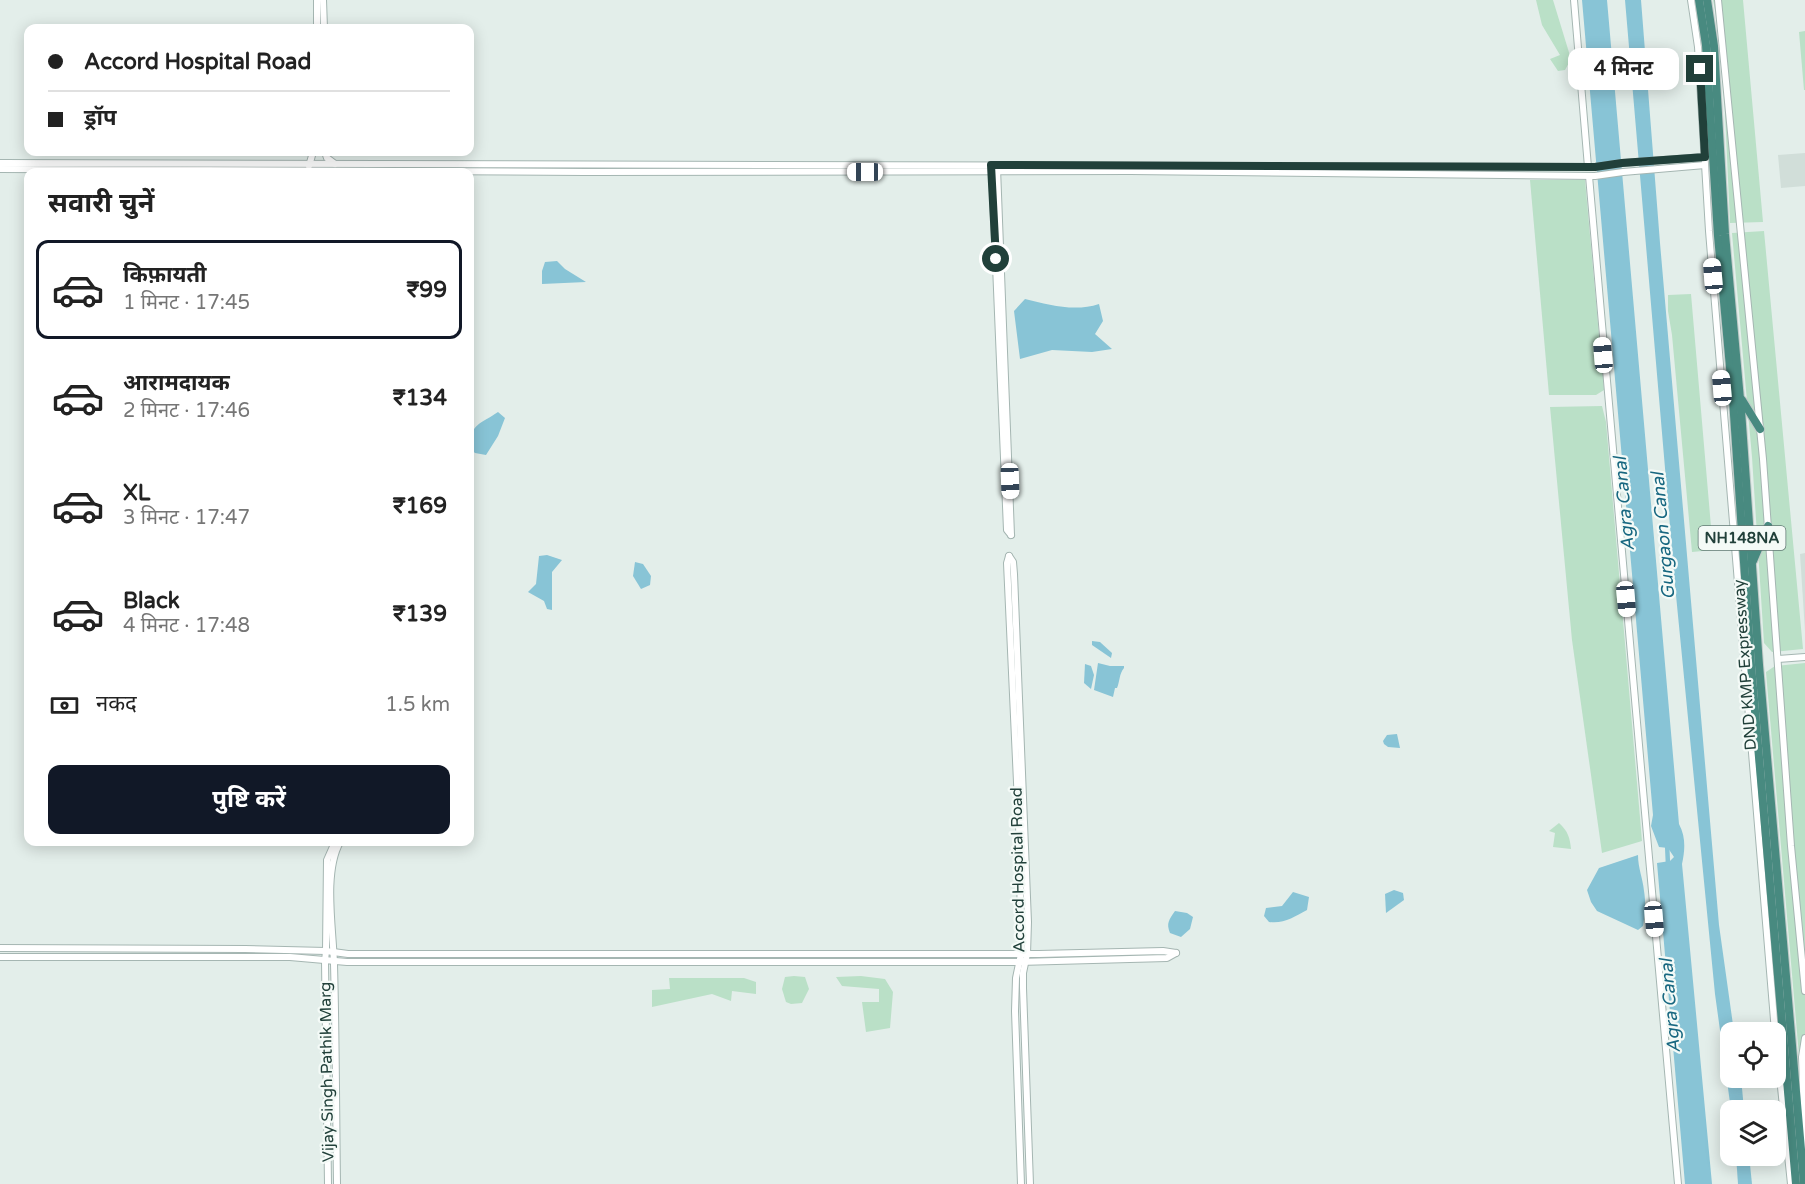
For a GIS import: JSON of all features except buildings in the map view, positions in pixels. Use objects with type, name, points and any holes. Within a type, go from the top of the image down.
[{"type":"highway","name":"DND KMP Expressway","points":[[1699,0],[1706,45],[1722,235],[1771,851],[1780,1022]]},
{"type":"highway","name":"DND KMP Expressway","points":[[1707,0],[1715,56],[1721,224]]},
{"type":"highway","name":"DND KMP Expressway","points":[[1722,235],[1740,397],[1770,839]]},
{"type":"highway","points":[[1740,397],[1760,429]]},
{"type":"highway","points":[[1752,563],[1768,526]]},
{"type":"highway","name":"DND KMP Expressway","points":[[1786,1067],[1804,1184]]},
{"type":"highway","name":"DND KMP Expressway","points":[[1786,1084],[1796,1184]]},
{"type":"street","points":[[317,0],[317,24]]},
{"type":"street","points":[[324,0],[324,24]]},
{"type":"street","points":[[1574,0],[1592,167]]},
{"type":"street","points":[[1691,0],[1698,47],[1711,254],[1780,1022]]},
{"type":"street","points":[[1718,0],[1760,429],[1791,846],[1805,991]]},
{"type":"street","points":[[326,156],[335,164]]},
{"type":"street","points":[[312,168],[335,164],[1592,167],[1705,157]]},
{"type":"street","points":[[0,163],[255,168]]},
{"type":"street","points":[[994,165],[1011,535]]},
{"type":"street","points":[[474,170],[995,173],[1177,171],[1592,176],[1705,165]]},
{"type":"street","points":[[0,170],[24,170]]},
{"type":"street","points":[[1592,176],[1607,404],[1678,1184]]},
{"type":"street","name":"Accord Hospital Road","points":[[1009,556],[1007,563],[1024,954],[1016,984],[1015,1011],[1021,1184]]},
{"type":"street","points":[[1778,661],[1805,659]]},
{"type":"street","points":[[330,952],[327,860],[333,846]]},
{"type":"street","points":[[330,952],[332,866],[338,846]]},
{"type":"street","points":[[0,948],[245,949],[348,954],[1176,952],[1167,958],[1023,962],[586,963],[334,961],[278,957],[0,957]]},
{"type":"street","name":"Vijay Singh Pathik Marg","points":[[328,1184],[325,960],[330,952]]},
{"type":"street","name":"Vijay Singh Pathik Marg","points":[[330,952],[334,961],[337,1184]]},
{"type":"street","points":[[1023,962],[1030,1184]]},
{"type":"street","points":[[1805,1038],[1802,1057],[1805,1147]]},
{"type":"street","points":[[1785,1088],[1791,1184]]},
{"type":"shaded area","points":[[1805,153],[1805,186],[1781,188],[1778,155]]},
{"type":"shaded area","points":[[1805,553],[1805,631],[1800,554]]},
{"type":"green space","points":[[1536,0],[1553,0],[1571,59],[1565,70],[1558,71],[1550,59],[1560,55],[1542,25]]},
{"type":"green space","points":[[1713,0],[1743,0],[1763,222],[1730,223],[1722,45]]},
{"type":"green space","points":[[1805,31],[1805,90],[1804,90],[1799,32]]},
{"type":"green space","points":[[1530,180],[1585,180],[1604,390],[1596,395],[1549,395]]},
{"type":"green space","points":[[1764,231],[1803,649],[1772,652],[1764,643],[1752,457],[1732,233]]},
{"type":"green space","points":[[1691,294],[1713,550],[1692,552],[1668,311],[1668,295]]},
{"type":"green space","points":[[1602,406],[1606,422],[1642,841],[1602,853],[1572,640],[1550,407]]},
{"type":"green space","points":[[1805,663],[1805,1125],[1766,672],[1775,666]]},
{"type":"green space","points":[[1559,823],[1568,835],[1571,849],[1553,847],[1555,833],[1549,831]]},
{"type":"green space","points":[[861,976],[885,979],[893,992],[890,1028],[866,1032],[862,1002],[879,1002],[879,989],[842,986],[836,977]]},
{"type":"green space","points":[[785,977],[805,977],[809,989],[802,1003],[791,1004],[786,1002],[782,989]]},
{"type":"green space","points":[[669,978],[744,978],[756,982],[756,994],[732,991],[731,1001],[712,994],[652,1007],[652,990],[670,989]]},
{"type":"water","points":[[1582,0],[1607,0],[1679,824],[1684,839],[1682,864],[1712,1184],[1685,1184],[1657,863],[1670,861],[1674,857],[1668,848],[1659,847],[1651,826],[1653,815]]},
{"type":"water","points":[[1625,0],[1641,0],[1719,925],[1733,1022],[1720,1022],[1720,1030],[1675,585]]},
{"type":"water","points":[[557,261],[586,282],[542,284],[545,262]]},
{"type":"water","points":[[1025,299],[1071,308],[1099,304],[1103,321],[1095,334],[1112,349],[1092,352],[1052,350],[1020,359],[1014,311]]},
{"type":"water","points":[[498,412],[505,418],[498,436],[486,455],[474,452],[474,429]]},
{"type":"water","points":[[547,555],[562,560],[552,572],[552,610],[547,609],[544,601],[528,592],[536,584],[539,556]]},
{"type":"water","points":[[635,562],[643,564],[651,576],[650,585],[641,589],[633,576]]},
{"type":"water","points":[[1092,641],[1100,642],[1112,653],[1111,658],[1092,645]]},
{"type":"water","points":[[1098,663],[1124,666],[1113,697],[1094,690]]},
{"type":"water","points":[[1085,664],[1091,666],[1094,675],[1091,689],[1084,683]]},
{"type":"water","points":[[1397,734],[1400,748],[1388,747],[1384,744],[1383,741],[1387,735]]},
{"type":"water","points":[[1638,855],[1645,913],[1643,926],[1638,930],[1597,911],[1587,890],[1599,868]]},
{"type":"water","points":[[1394,890],[1403,893],[1404,900],[1386,913],[1385,894]]},
{"type":"water","points":[[1293,892],[1309,897],[1307,910],[1284,921],[1269,922],[1264,916],[1266,908],[1282,906]]},
{"type":"water","points":[[1175,911],[1187,913],[1193,917],[1190,929],[1181,937],[1170,933],[1168,927]]},
{"type":"water","points":[[1728,1088],[1742,1088],[1743,1100],[1730,1100]]},
{"type":"water","points":[[1737,1166],[1750,1166],[1752,1184],[1738,1184]]},
{"type":"waterway","name":"Agra Canal","points":[[1667,843],[1668,865]]},
{"type":"route","points":[[996,259],[991,165],[1595,167],[1705,157],[1700,69]]},
{"type":"water label","name":"Gurgaon Canal","points":[[1663,536]]}]
